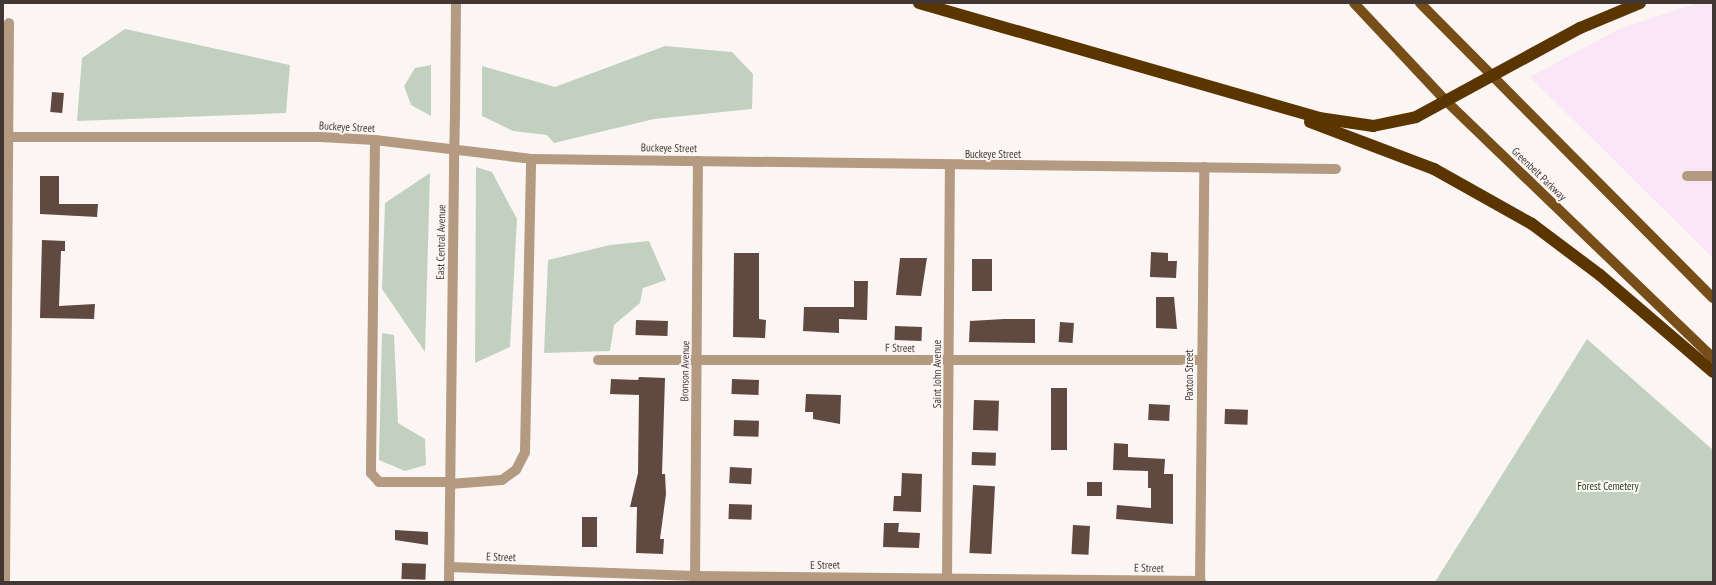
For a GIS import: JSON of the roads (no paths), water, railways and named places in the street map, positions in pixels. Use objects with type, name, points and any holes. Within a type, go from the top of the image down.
[{"type":"highway","points":[[919,3],[1015,29],[1319,118],[1373,126],[1416,117],[1446,100],[1492,78],[1580,28],[1640,3]]},
{"type":"highway","points":[[1231,93],[1400,154],[1480,193],[1532,224],[1600,275],[1713,372]]},
{"type":"main road","name":"Greenbelt Parkway","points":[[1354,3],[1446,100],[1713,358]]},
{"type":"main road","points":[[1420,3],[1492,78],[1713,298]]},
{"type":"street","name":"East Central Avenue","points":[[449,582],[456,5]]},
{"type":"street","points":[[5,582],[6,137],[9,23]]},
{"type":"street","name":"Buckeye Street","points":[[6,137],[375,140],[531,159],[950,166],[1336,169]]},
{"type":"street","points":[[375,140],[371,473],[379,482],[450,483],[502,480],[516,470],[525,452],[531,159]]},
{"type":"street","name":"Bronson Avenue","points":[[695,579],[698,161]]},
{"type":"street","name":"Saint John Avenue","points":[[947,579],[950,166]]},
{"type":"street","name":"Paxton Street","points":[[1200,582],[1204,167]]},
{"type":"street","points":[[1687,176],[1713,176]]},
{"type":"street","name":"F Street","points":[[598,360],[697,358],[1201,360]]},
{"type":"street","name":"E Street","points":[[449,567],[695,579],[947,579],[1200,582]]},
{"type":"park label","name":"Forest Cemetery","points":[[1608,486]]}]
